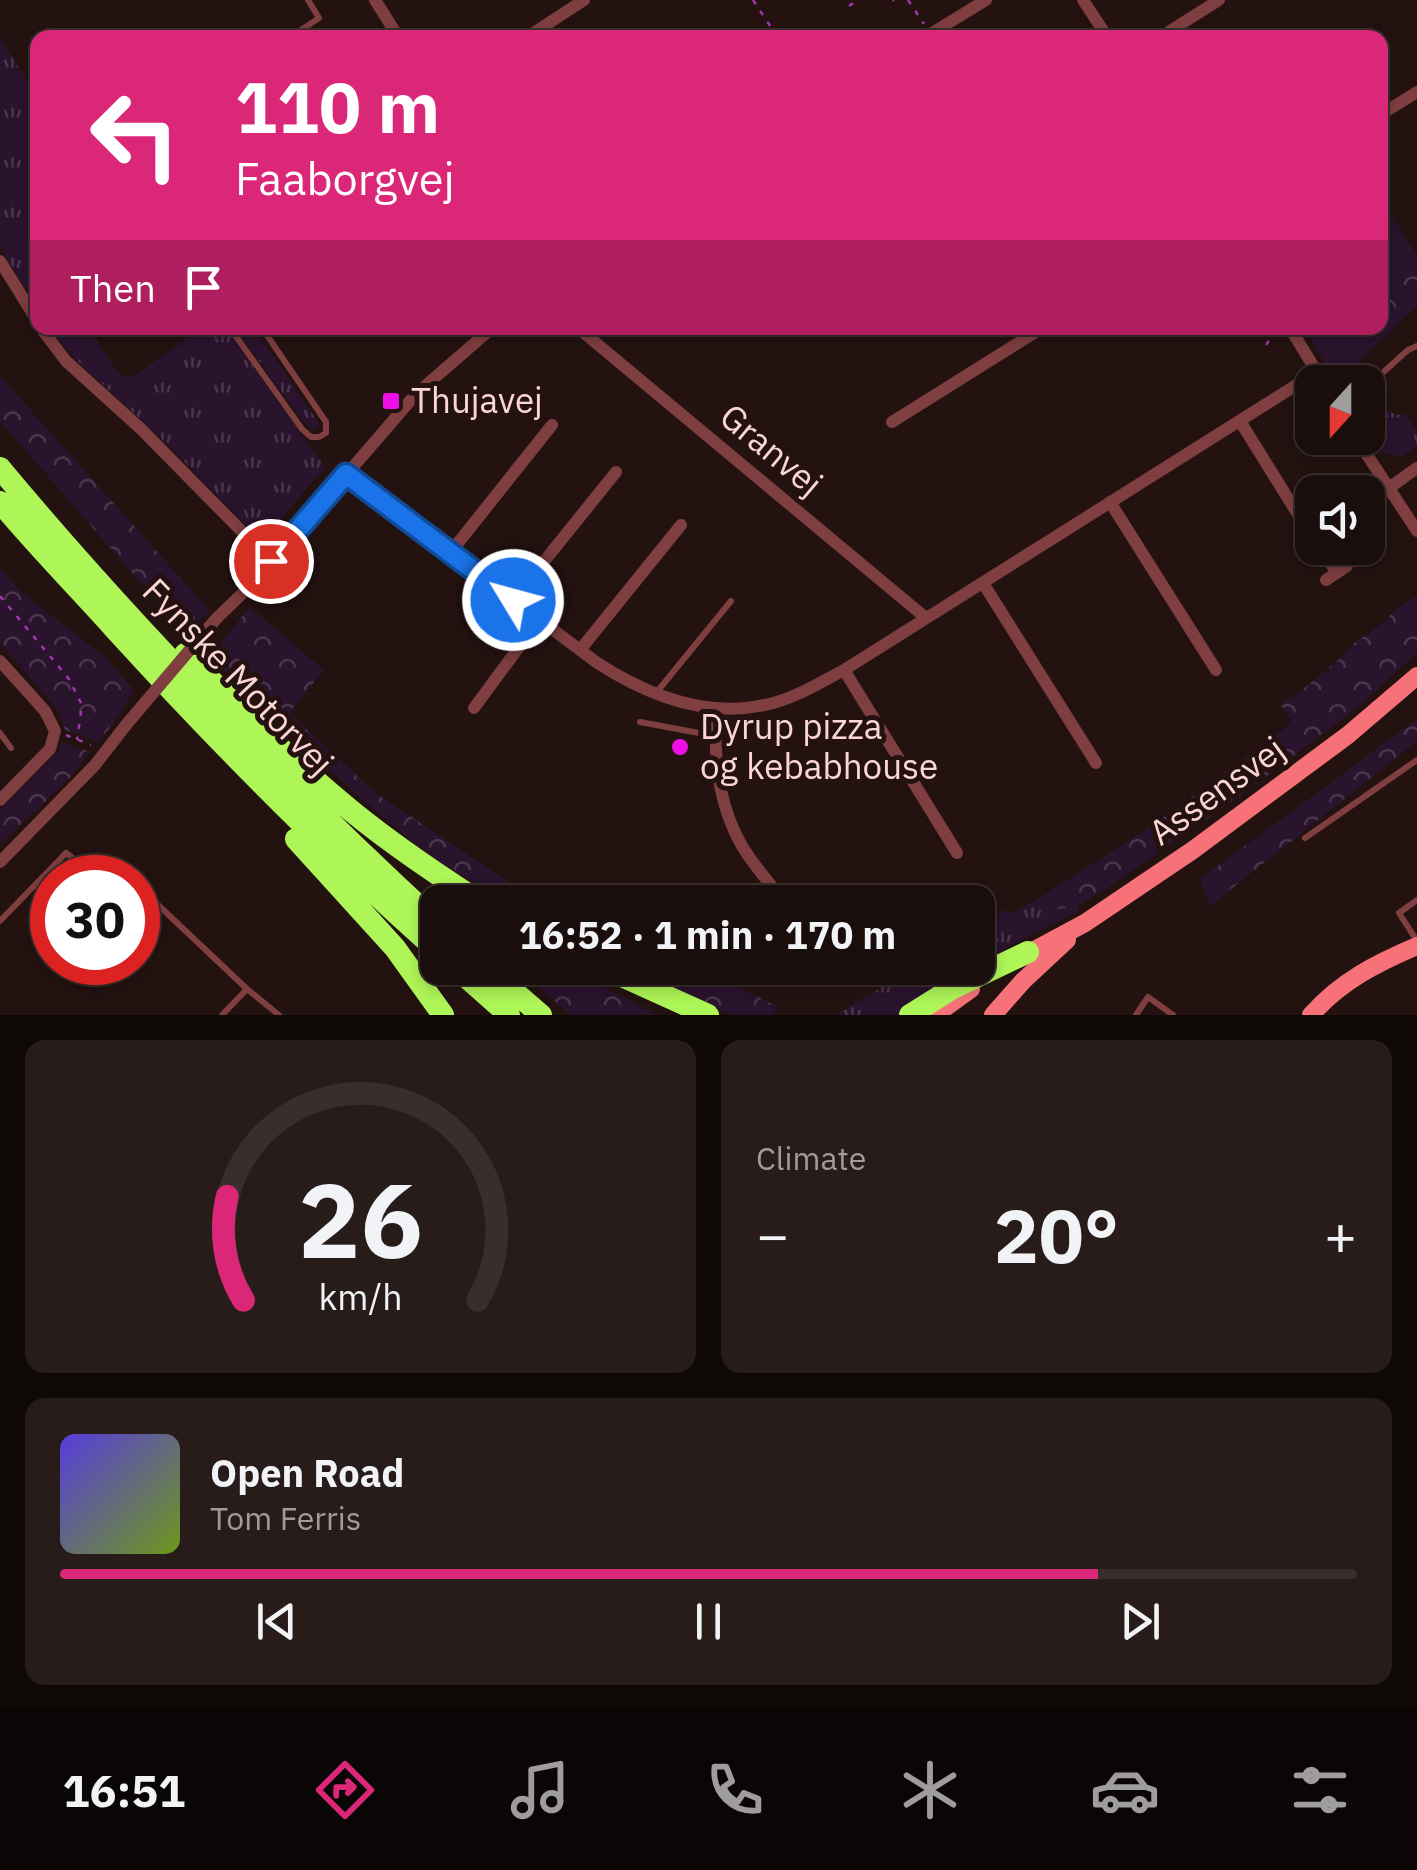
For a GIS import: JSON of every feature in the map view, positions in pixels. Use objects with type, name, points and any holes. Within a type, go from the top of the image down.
[{"type":"highway","name":"Fynske Motorvej","points":[[5,485],[182,703],[420,935]]},
{"type":"highway","name":"Fynske Motorvej","points":[[5,485],[196,688],[420,907]]},
{"type":"highway","points":[[5,485],[88,554],[260,730],[338,800],[454,885]]},
{"type":"highway","points":[[182,703],[239,778],[395,948],[443,1015]]},
{"type":"highway","points":[[910,1015],[953,988],[1028,952]]},
{"type":"highway","points":[[475,985],[509,1015]]},
{"type":"highway","points":[[506,985],[541,1015]]},
{"type":"highway","points":[[633,985],[691,1015]]},
{"type":"highway","points":[[639,985],[708,1015]]},
{"type":"main road","name":"Assensvej","points":[[935,1015],[1028,952],[1085,922],[1209,838],[1417,676]]},
{"type":"main road","name":"Assensvej","points":[[1382,707],[1417,691]]},
{"type":"main road","name":"Assensvej","points":[[993,1015],[1085,922]]},
{"type":"main road","points":[[1312,1015],[1348,980],[1415,937]]},
{"type":"street","points":[[375,0],[394,30]]},
{"type":"street","points":[[538,30],[584,0]]},
{"type":"street","points":[[949,22],[978,0]]},
{"type":"street","points":[[936,30],[986,0]]},
{"type":"street","points":[[1085,0],[1103,30]]},
{"type":"street","points":[[1172,30],[1219,0]]},
{"type":"street","points":[[1388,110],[1417,92]]},
{"type":"street","points":[[0,261],[30,310]]},
{"type":"street","points":[[46,335],[66,361],[142,429],[271,561]]},
{"type":"street","points":[[0,862],[95,764],[216,619],[252,584],[416,394],[484,335]]},
{"type":"street","name":"Granvej","points":[[586,335],[926,618]]},
{"type":"street","points":[[892,422],[1031,335]]},
{"type":"street","points":[[1294,335],[1313,365]]},
{"type":"street","points":[[346,474],[625,682],[684,704],[718,708],[770,704],[844,670],[1240,421],[1295,391]]},
{"type":"street","points":[[1240,421],[1295,510]]},
{"type":"street","points":[[450,552],[552,425]]},
{"type":"street","points":[[1367,455],[1417,531]]},
{"type":"street","points":[[1388,488],[1417,468]]},
{"type":"street","points":[[513,600],[616,472]]},
{"type":"street","points":[[1110,502],[1216,670]]},
{"type":"street","points":[[580,650],[681,525]]},
{"type":"street","points":[[1332,565],[1337,573]]},
{"type":"street","points":[[982,582],[1096,763]]},
{"type":"street","points":[[474,708],[540,620]]},
{"type":"street","points":[[0,661],[46,711],[55,731],[50,748],[0,800]]},
{"type":"street","points":[[844,670],[957,854]]},
{"type":"street","points":[[718,708],[716,736],[722,795],[741,844],[772,885]]},
{"type":"lane","points":[[301,30],[319,18],[308,0]]},
{"type":"lane","points":[[235,335],[302,430],[311,437],[320,437],[326,433],[326,422],[267,335]]},
{"type":"lane","points":[[1385,371],[1417,346]]},
{"type":"lane","points":[[654,695],[732,600]]},
{"type":"lane","points":[[640,722],[716,736]]},
{"type":"lane","points":[[0,732],[11,748]]},
{"type":"lane","points":[[1306,838],[1417,760]]},
{"type":"lane","points":[[0,920],[30,890]]},
{"type":"lane","points":[[1415,937],[1399,913],[1417,900]]},
{"type":"lane","points":[[160,907],[279,1015]]},
{"type":"lane","points":[[222,1015],[247,990]]},
{"type":"lane","points":[[1136,1015],[1148,997],[1174,1015]]},
{"type":"path","points":[[753,0],[773,30]]},
{"type":"path","points":[[850,4],[858,0]]},
{"type":"path","points":[[908,0],[924,30]]},
{"type":"path","points":[[1266,345],[1273,335]]},
{"type":"path","points":[[0,596],[69,679],[82,705],[77,740]]},
{"type":"path","points":[[55,731],[105,751]]},
{"type":"green space","points":[[0,38],[30,85],[30,296],[0,246]]},
{"type":"green space","points":[[1391,215],[1417,255],[1388,274]]},
{"type":"green space","points":[[1417,255],[1417,305],[1388,333],[1388,274]]},
{"type":"green space","points":[[55,335],[92,335],[119,374],[128,378],[192,335],[230,335],[325,467],[260,540],[166,443],[72,356]]},
{"type":"green space","points":[[240,335],[259,335],[320,426],[314,431]]},
{"type":"green space","points":[[1308,335],[1377,335],[1381,340],[1355,365],[1326,365]]},
{"type":"green space","points":[[0,376],[210,611],[185,634],[0,421]]},
{"type":"green space","points":[[1390,411],[1405,414],[1417,431],[1417,446],[1402,456],[1385,454],[1385,415]]},
{"type":"green space","points":[[0,568],[20,591],[106,658],[134,690],[98,742],[65,730],[58,710],[0,643]]},
{"type":"green space","points":[[1417,596],[1417,652],[1356,709],[1100,893],[1076,907],[1058,909],[1044,895],[1147,829],[1292,723],[1280,704]]},
{"type":"green space","points":[[250,607],[324,670],[289,713],[376,793],[515,885],[477,885],[428,855],[356,794],[210,657]]},
{"type":"green space","points":[[1417,719],[1417,741],[1210,906],[1200,879]]},
{"type":"green space","points":[[61,742],[90,752],[68,780],[0,844],[0,810],[59,751]]},
{"type":"green space","points":[[1044,895],[1058,909],[1076,907],[1078,912],[995,955],[995,916],[1007,909],[1012,914]]},
{"type":"green space","points":[[536,985],[601,985],[657,1015],[571,1015]]},
{"type":"green space","points":[[658,985],[737,985],[778,1007],[773,1015],[736,1015],[707,1007]]},
{"type":"green space","points":[[885,985],[948,985],[898,1015],[836,1015]]},
{"type":"place","name":"Thujavej","points":[[391,401]]},
{"type":"place","name":"Dyrup pizza og kebabhouse","points":[[680,747]]},
{"type":"route","points":[[271,561],[346,474],[513,600]]}]
